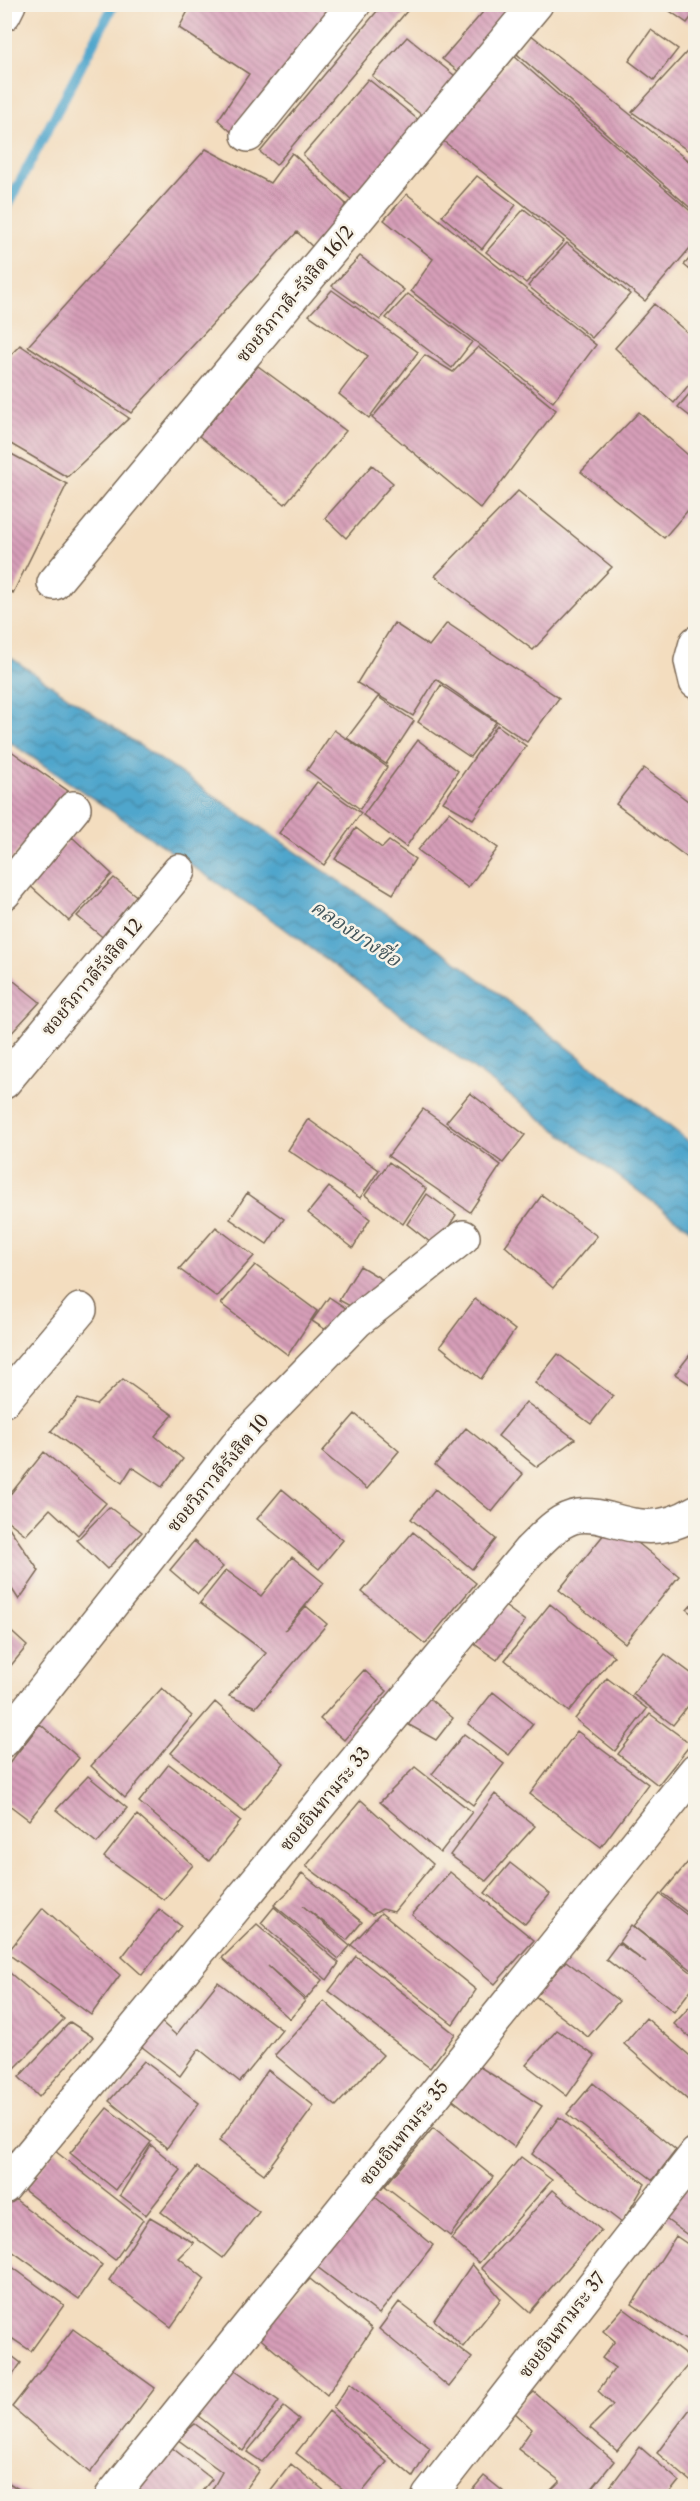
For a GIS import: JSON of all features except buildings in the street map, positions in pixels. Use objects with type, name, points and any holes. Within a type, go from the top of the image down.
[{"type":"street","points":[[4,14],[9,4]]},
{"type":"street","points":[[248,135],[354,4]]},
{"type":"street","name":"ซอยวิภาวดี-รังสิต 16/2","points":[[54,583],[536,4]]},
{"type":"street","points":[[696,644],[691,661],[696,682]]},
{"type":"street","points":[[4,893],[74,807]]},
{"type":"street","name":"ซอยวิภาวดีรังสิต 12","points":[[4,1082],[179,871]]},
{"type":"street","name":"ซอยวิภาวดีรังสิต 10","points":[[4,1740],[244,1437],[357,1321],[463,1237]]},
{"type":"street","points":[[4,1400],[80,1310]]},
{"type":"street","name":"ซอยอินทามระ 33","points":[[4,2187],[530,1551],[553,1527],[577,1516],[604,1516],[633,1525],[660,1526],[696,1512]]},
{"type":"street","name":"ซอยอินทามระ 35","points":[[112,2496],[696,1770]]},
{"type":"street","name":"ซอยอินทามระ 37","points":[[429,2496],[696,2154]]},
{"type":"water","name":"คลองบางซื่อ","points":[[4,653],[452,958],[695,1146],[695,1233],[281,926],[5,739]]},
{"type":"waterway","points":[[4,212],[114,4]]}]
